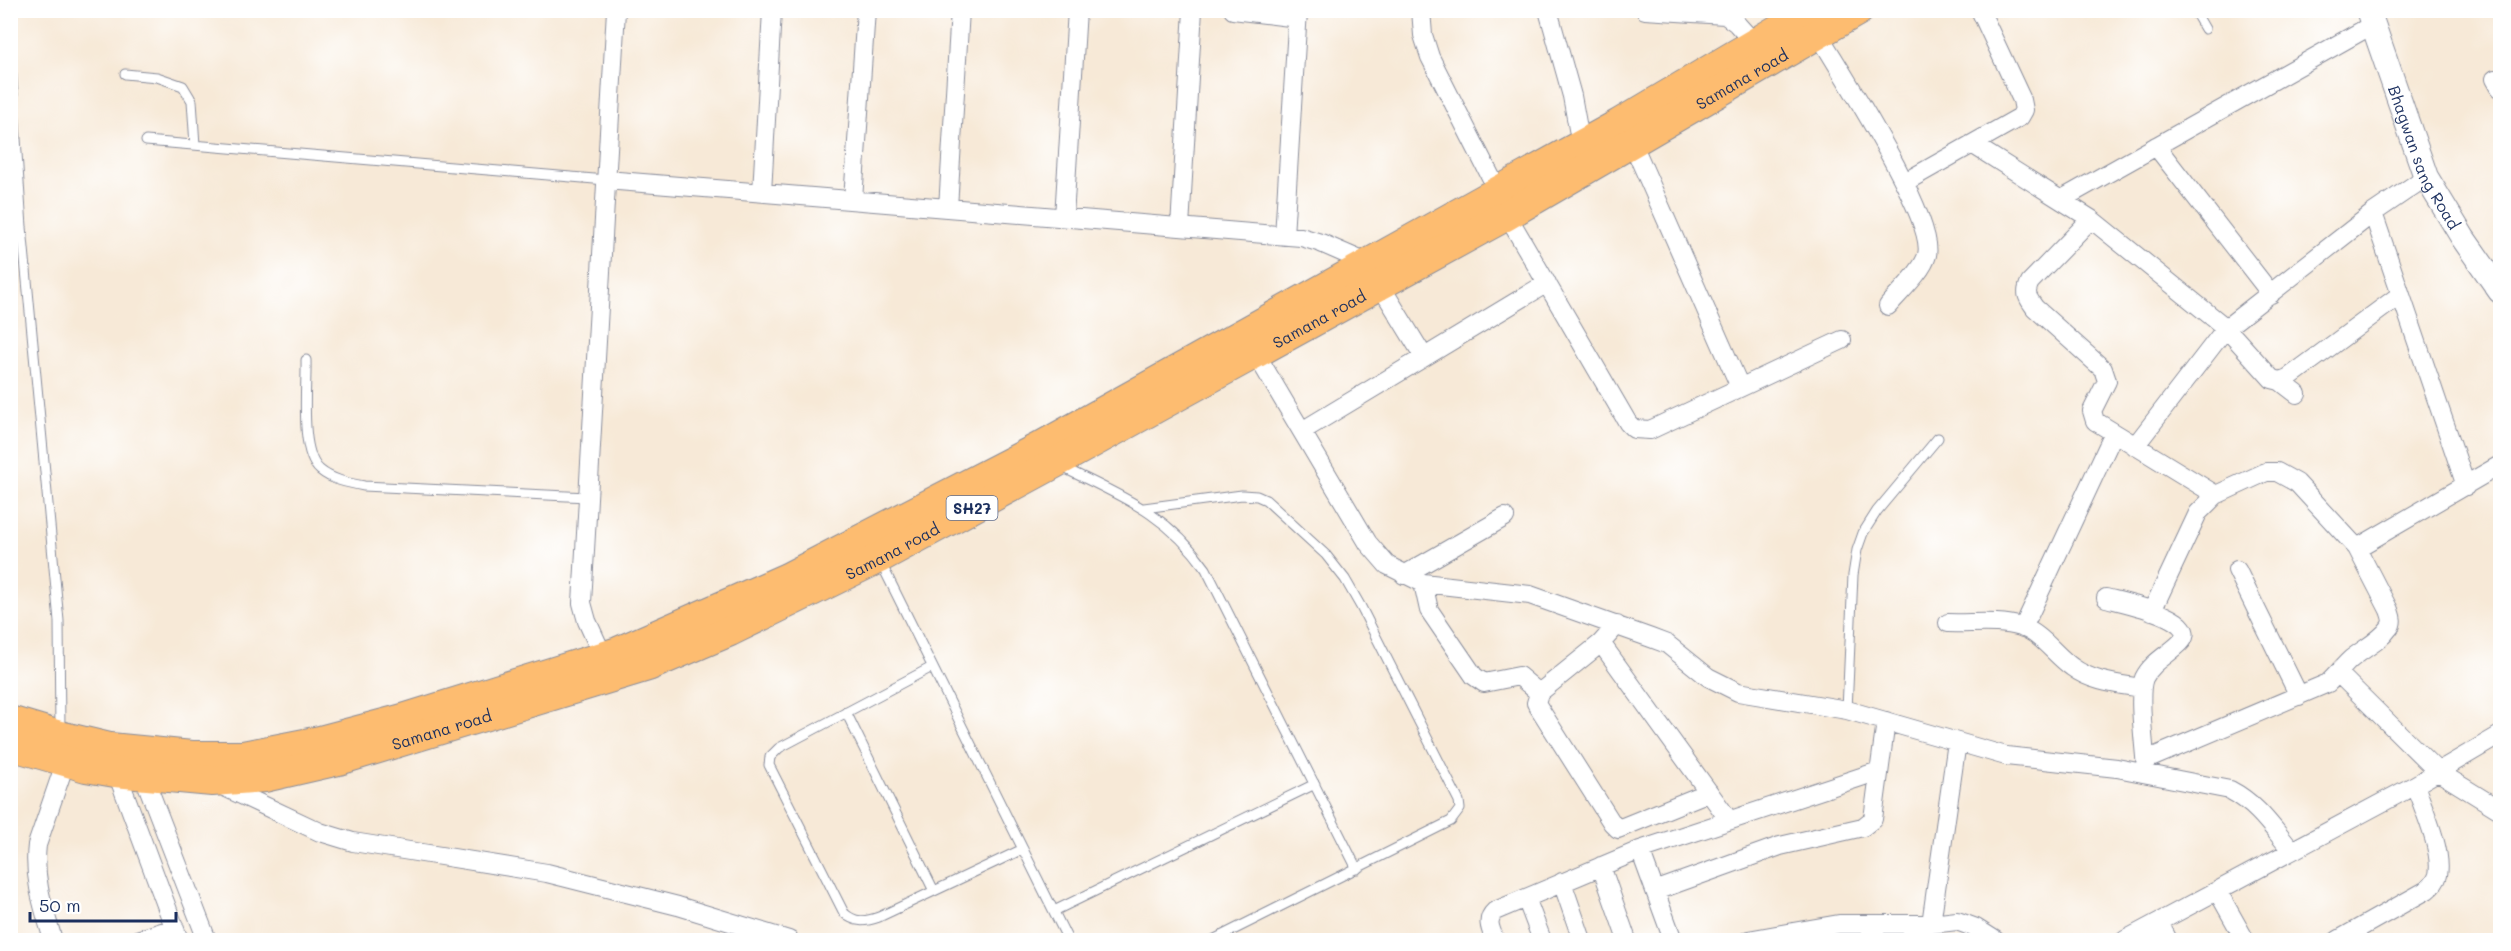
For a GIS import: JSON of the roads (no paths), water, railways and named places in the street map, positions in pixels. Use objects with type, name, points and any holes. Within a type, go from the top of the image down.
[{"type":"main road","name":"Samana road","points":[[1502,203],[1743,26],[1815,23],[1859,10]]},
{"type":"main road","name":"Samana road","points":[[10,720],[66,745],[212,782],[265,777],[339,760],[502,713],[648,666],[730,631],[1040,447],[1374,274],[1502,203],[1632,142],[1815,23]]},
{"type":"main road","name":"Samana road","points":[[126,762],[192,756],[243,756],[284,749],[403,719],[603,656],[679,627],[787,578],[873,548],[1055,463],[1256,354],[1374,274]]},
{"type":"main road","name":"Samana road","points":[[10,745],[66,745]]},
{"type":"street","points":[[603,656],[586,621],[582,603],[616,10]]},
{"type":"street","points":[[762,193],[772,10]]},
{"type":"street","points":[[854,200],[866,10]]},
{"type":"street","points":[[948,208],[960,10]]},
{"type":"street","points":[[1064,217],[1077,10]]},
{"type":"street","points":[[1180,227],[1193,10]]},
{"type":"street","points":[[1233,10],[1298,14],[1284,236]]},
{"type":"street","points":[[1421,10],[1423,35],[1430,57],[1502,203],[1628,423],[1634,429],[1650,430],[1842,340]]},
{"type":"street","points":[[1548,10],[1569,84],[1581,145]]},
{"type":"street","points":[[1645,10],[1714,13],[1725,15],[1743,26]]},
{"type":"street","points":[[1905,182],[2020,117],[2024,110],[2022,99],[1980,10]]},
{"type":"street","points":[[2062,199],[2156,146],[2370,18]]},
{"type":"street","name":"Bhagwan sang Road","points":[[2370,18],[2426,177],[2463,238],[2500,291]]},
{"type":"street","points":[[1815,23],[1905,182],[1921,216],[1929,244],[1927,257],[1888,306]]},
{"type":"street","points":[[1632,142],[1740,387]]},
{"type":"street","points":[[1972,144],[2091,219],[2226,328],[2272,379],[2280,381],[2297,394]]},
{"type":"street","points":[[2156,146],[2271,294]]},
{"type":"street","points":[[2135,446],[2226,328],[2373,213],[2426,177]]},
{"type":"street","points":[[606,180],[1284,236],[1321,243],[1374,274],[1424,357]]},
{"type":"street","points":[[2373,213],[2466,486]]},
{"type":"street","points":[[2091,219],[2030,282],[2025,290],[2027,298],[2035,308],[2103,369],[2107,381],[2094,406],[2095,421],[2216,495]]},
{"type":"street","points":[[1302,431],[1547,283]]},
{"type":"street","points":[[2280,381],[2288,378],[2400,295]]},
{"type":"street","points":[[1256,354],[1368,543],[1387,565],[1404,575],[1424,583],[1530,595],[1617,625],[1667,644],[1708,677],[1738,692],[1847,710],[2006,756],[2146,766],[2230,790],[2246,798],[2257,808],[2290,850]]},
{"type":"street","points":[[2024,628],[2114,434]]},
{"type":"street","points":[[2357,548],[2500,465]]},
{"type":"street","points":[[2146,766],[2328,683],[2349,661],[2391,627],[2392,621],[2389,610],[2357,548],[2297,483],[2277,472],[2258,474],[2216,495],[2198,513],[2152,611]]},
{"type":"street","points":[[1404,575],[1505,517]]},
{"type":"street","points":[[2237,570],[2299,696]]},
{"type":"street","points":[[1424,583],[1429,610],[1474,676],[1484,683],[1519,676],[1539,693]]},
{"type":"street","points":[[2106,598],[2152,611],[2182,625],[2184,637],[2150,670],[2141,688],[2146,766]]},
{"type":"street","points":[[1948,623],[2013,625],[2024,628],[2082,674],[2097,680],[2141,688]]},
{"type":"street","points":[[1617,625],[1601,643],[1539,693],[1536,704],[1615,827],[1624,828],[1709,792]]},
{"type":"street","points":[[1601,643],[1729,820]]},
{"type":"street","points":[[2339,674],[2437,771],[2500,810]]},
{"type":"street","points":[[1655,891],[1780,846],[1863,827],[1873,819],[1886,721]]},
{"type":"street","points":[[2125,940],[2415,785],[2500,735]]},
{"type":"street","points":[[1931,924],[1957,742]]},
{"type":"street","points":[[52,940],[36,881],[35,862],[37,845],[66,745]]},
{"type":"street","points":[[126,762],[176,934],[137,940]]},
{"type":"street","points":[[126,762],[207,940]]},
{"type":"street","points":[[1495,940],[1489,925],[1492,914],[1562,882],[1640,850],[1880,771]]},
{"type":"street","points":[[212,782],[320,832],[353,842],[547,873],[678,906],[789,940]]},
{"type":"street","points":[[2338,940],[2427,890],[2434,883],[2439,865],[2433,838],[2415,785]]},
{"type":"street","points":[[1640,850],[1673,940]]},
{"type":"street","points":[[1601,866],[1627,940]]},
{"type":"street","points":[[1562,882],[1582,940]]},
{"type":"street","points":[[2218,892],[2245,940]]},
{"type":"street","points":[[1526,898],[1542,940]]},
{"type":"street","points":[[1748,940],[1839,924],[1931,924],[1957,921],[1967,923],[1995,940]]},
{"type":"street","points":[[2159,923],[2168,940]]},
{"type":"lane","points":[[2194,10],[2205,29]]},
{"type":"lane","points":[[10,49],[22,227],[59,621],[66,745]]},
{"type":"lane","points":[[125,74],[156,77],[183,86],[192,101],[195,146]]},
{"type":"lane","points":[[146,141],[606,180]]},
{"type":"lane","points":[[306,360],[307,432],[310,454],[318,468],[330,476],[363,486],[587,497]]},
{"type":"lane","points":[[1847,710],[1853,575],[1857,550],[1863,533],[1877,511],[1938,438]]},
{"type":"lane","points":[[1055,463],[1144,508],[1179,536],[1206,569],[1357,869]]},
{"type":"lane","points":[[1144,508],[1242,495],[1257,496],[1266,500],[1326,555],[1361,607],[1456,793],[1460,809],[1451,821],[1213,940]]},
{"type":"lane","points":[[873,548],[1068,940]]},
{"type":"lane","points":[[932,667],[779,748],[770,757],[769,765],[844,913],[851,919],[867,921],[879,917],[1023,849]]},
{"type":"lane","points":[[846,712],[934,891]]},
{"type":"lane","points":[[1054,911],[1315,784]]}]
